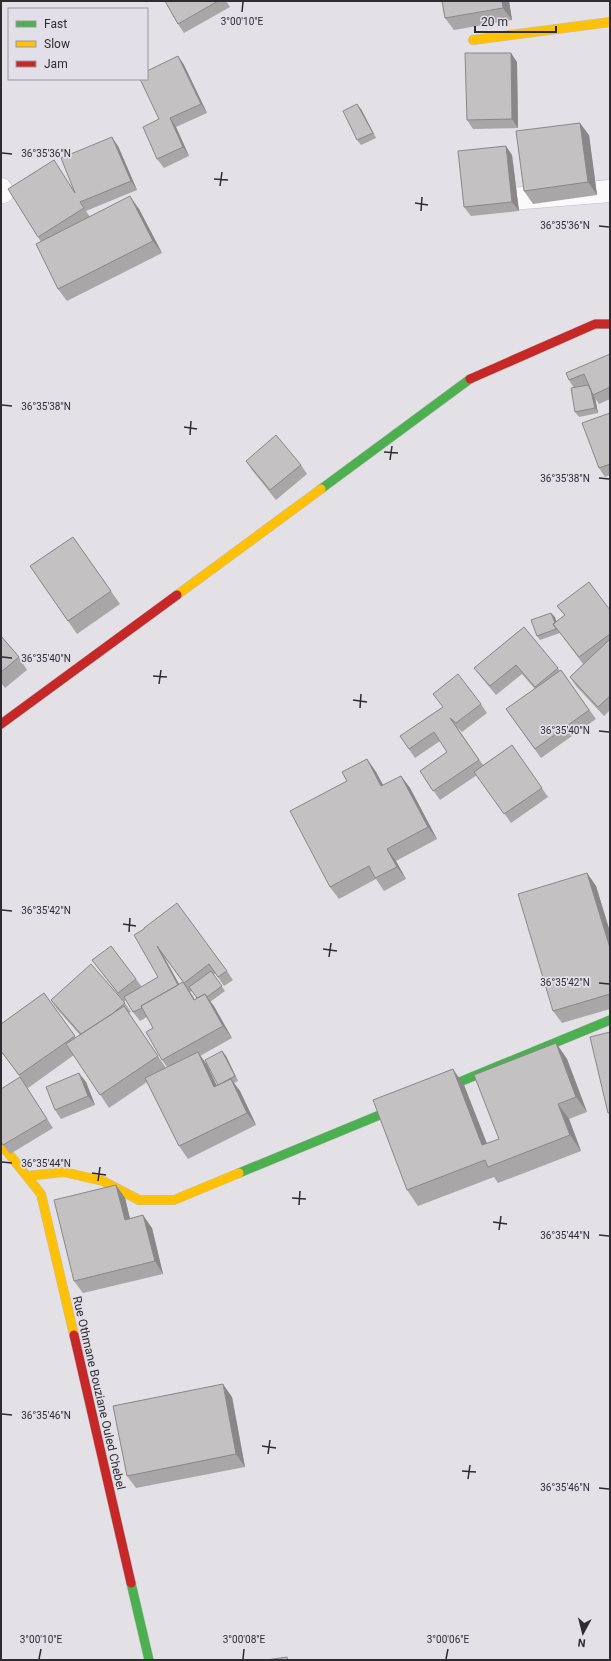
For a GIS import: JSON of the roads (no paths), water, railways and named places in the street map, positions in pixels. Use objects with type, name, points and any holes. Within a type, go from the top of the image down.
[{"type":"street","points":[[473,40],[610,22]]},
{"type":"street","points":[[511,199],[610,191]]},
{"type":"street","points":[[1,724],[470,379],[595,324],[610,324]]},
{"type":"street","points":[[27,1176],[64,1172],[103,1181],[139,1200],[174,1200],[610,1020]]},
{"type":"street","name":"Rue Othmane Bouziane Ouled Chebel","points":[[1,1144],[41,1194],[149,1660]]}]
